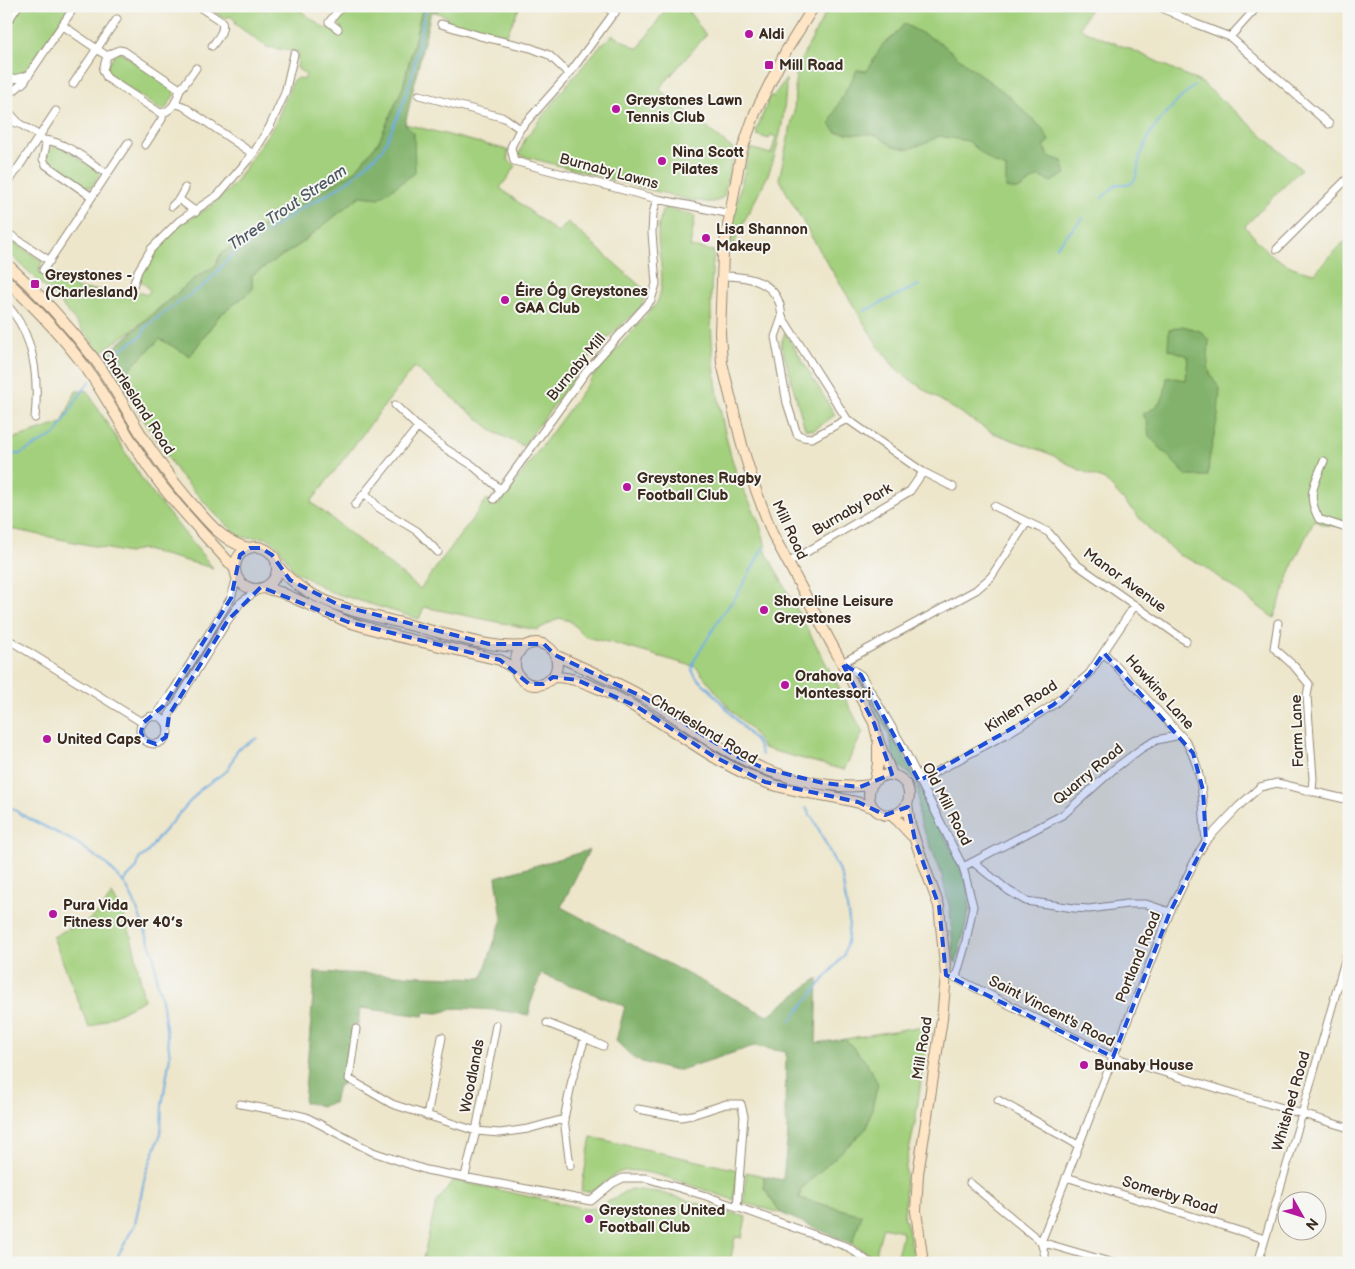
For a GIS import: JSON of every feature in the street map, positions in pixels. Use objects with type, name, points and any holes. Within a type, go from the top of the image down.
[{"type":"main road","name":"Mill Road","points":[[814,6],[786,51],[755,113],[740,153],[723,254],[720,333],[722,362],[737,427],[754,484],[772,534],[874,723],[878,740],[892,775]]},
{"type":"main road","name":"Charlesland Road","points":[[6,263],[51,306],[96,361],[177,488],[209,523],[228,539],[240,547],[250,548]]},
{"type":"main road","name":"Charlesland Road","points":[[6,280],[41,313],[88,371],[138,452],[172,500],[236,573]]},
{"type":"main road","points":[[250,548],[267,550],[290,580],[309,592],[339,605],[381,618],[489,644],[509,647],[535,643],[544,644],[555,655],[557,668],[553,676],[543,684],[533,685],[524,681],[515,670],[500,660],[396,636],[348,622],[280,592],[245,586],[236,573],[240,555],[250,548]]},
{"type":"main road","points":[[261,588],[274,579],[277,565]]},
{"type":"main road","points":[[515,670],[516,658],[519,651],[525,646]]},
{"type":"main road","name":"Charlesland Road","points":[[555,655],[628,688],[736,756],[766,769],[790,777],[823,783],[860,787],[873,783]]},
{"type":"main road","name":"Charlesland Road","points":[[553,676],[577,680],[636,706],[713,756],[765,782],[797,791],[872,806]]},
{"type":"main road","name":"Mill Road","points":[[873,783],[878,763],[878,740]]},
{"type":"main road","points":[[892,775],[905,783],[909,793],[907,803],[901,811],[890,815],[882,814],[872,806],[868,794],[873,783],[881,776],[892,775]]},
{"type":"main road","name":"Mill Road","points":[[907,803],[910,824],[939,906],[951,976],[942,1019],[918,1174],[916,1212],[924,1263]]},
{"type":"main road","name":"Mill Road","points":[[890,815],[915,840]]},
{"type":"street","points":[[6,24],[18,6]]},
{"type":"street","points":[[6,97],[24,82],[75,6]]},
{"type":"street","points":[[198,6],[222,22],[221,34],[212,46]]},
{"type":"street","points":[[338,29],[329,22],[342,6]]},
{"type":"street","points":[[604,6],[615,13]]},
{"type":"street","name":"Burnaby Lawns","points":[[619,6],[570,74],[520,129],[511,147],[514,161],[657,199],[731,214]]},
{"type":"street","points":[[1158,6],[1196,24],[1230,37],[1329,124]]},
{"type":"street","points":[[1230,37],[1258,6]]},
{"type":"street","points":[[73,84],[117,19]]},
{"type":"street","points":[[441,24],[480,36],[531,48],[549,55],[570,74]]},
{"type":"street","points":[[62,25],[107,56]]},
{"type":"street","points":[[162,113],[107,78],[103,70],[107,56],[115,51],[124,51],[180,89]]},
{"type":"street","points":[[133,286],[138,270],[151,249],[179,221],[196,212],[218,195],[253,154],[270,126],[285,93],[294,54]]},
{"type":"street","points":[[162,113],[176,104],[180,89],[196,68]]},
{"type":"street","points":[[6,81],[29,75]]},
{"type":"street","points":[[419,95],[505,118],[520,129]]},
{"type":"street","points":[[176,104],[183,106],[253,154]]},
{"type":"street","points":[[6,109],[20,124],[42,138],[55,141],[68,148],[107,174]]},
{"type":"street","points":[[6,186],[42,138],[56,111]]},
{"type":"street","points":[[145,145],[162,119],[162,113]]},
{"type":"street","points":[[6,120],[20,124]]},
{"type":"street","points":[[42,138],[46,145],[43,159],[46,165],[92,196]]},
{"type":"street","points":[[43,270],[128,143]]},
{"type":"street","points":[[1277,249],[1349,177]]},
{"type":"street","points":[[172,206],[179,199],[185,188]]},
{"type":"street","points":[[179,199],[196,212]]},
{"type":"street","name":"Burnaby Mill","points":[[494,499],[586,372],[651,300],[656,284],[652,233],[653,214],[657,199]]},
{"type":"street","points":[[6,232],[50,261]]},
{"type":"street","points":[[722,276],[746,278],[767,284],[779,301],[782,317],[846,419],[923,472],[953,488]]},
{"type":"street","points":[[6,304],[23,330],[31,350],[36,376],[35,418]]},
{"type":"street","points":[[782,317],[775,337],[787,403],[797,434],[812,438],[846,419]]},
{"type":"street","points":[[395,405],[418,427],[446,449],[472,465],[501,490]]},
{"type":"street","points":[[355,505],[418,427]]},
{"type":"street","points":[[1324,461],[1312,496],[1313,507],[1319,519],[1349,529]]},
{"type":"street","name":"Burnaby Park","points":[[788,563],[910,491],[923,472]]},
{"type":"street","points":[[365,493],[379,508],[417,531],[438,552]]},
{"type":"street","name":"Manor Avenue","points":[[994,506],[1048,532],[1076,564],[1186,641]]},
{"type":"street","points":[[842,663],[976,590],[991,577],[1027,522]]},
{"type":"street","points":[[154,717],[175,688],[231,598],[236,573]]},
{"type":"street","points":[[168,728],[163,720],[154,717],[148,718],[142,723],[141,732],[144,740],[152,744],[164,741],[168,733],[169,716],[228,620],[240,603],[261,588]]},
{"type":"street","name":"Kinlen Road","points":[[919,781],[1010,732],[1053,705],[1089,674],[1135,605]]},
{"type":"street","name":"Farm Lane","points":[[1278,623],[1274,648],[1310,684],[1307,696],[1313,778],[1312,792]]},
{"type":"street","points":[[6,638],[142,723]]},
{"type":"street","name":"Hawkins Lane","points":[[1104,653],[1185,740],[1193,753],[1200,773],[1206,841]]},
{"type":"street","name":"Old Mill Road","points":[[842,663],[861,675],[901,743],[964,867],[973,906],[965,946],[951,976]]},
{"type":"street","name":"Quarry Road","points":[[964,867],[1064,814],[1114,769],[1142,748],[1157,740],[1180,735]]},
{"type":"street","name":"Portland Road","points":[[1041,1242],[1170,912],[1206,841],[1260,787],[1277,783],[1349,800]]},
{"type":"street","points":[[972,862],[1009,891],[1026,901],[1074,908],[1146,904],[1170,912]]},
{"type":"street","name":"Whitshed Road","points":[[1258,1263],[1349,946]]},
{"type":"street","name":"Saint Vincent's Road","points":[[951,976],[1113,1057],[1349,1128]]},
{"type":"street","points":[[1339,981],[1349,985]]},
{"type":"street","points":[[547,1023],[603,1046]]},
{"type":"street","name":"Woodlands","points":[[464,1176],[476,1131],[496,1025]]},
{"type":"street","name":"Woodlands","points":[[356,1028],[348,1079],[392,1104],[476,1131],[500,1133],[528,1129],[564,1119]]},
{"type":"street","points":[[427,1116],[442,1037]]},
{"type":"street","points":[[570,1166],[564,1119],[572,1080],[585,1038]]},
{"type":"street","points":[[998,1100],[1078,1145]]},
{"type":"street","points":[[240,1104],[289,1112],[306,1117],[373,1152],[426,1170],[591,1201],[612,1183],[623,1178],[646,1178],[848,1247],[870,1263]]},
{"type":"street","points":[[638,1109],[681,1116],[692,1115],[726,1104],[741,1104],[744,1116],[737,1208]]},
{"type":"street","name":"Somerby Road","points":[[1066,1177],[1265,1239]]},
{"type":"street","points":[[970,1183],[1041,1242],[1113,1263]]},
{"type":"street","points":[[1041,1242],[1047,1263]]},
{"type":"highlighted area","points":[[250,548],[261,548],[272,555],[290,580],[339,605],[489,644],[544,644],[555,655],[645,698],[736,756],[766,769],[823,783],[860,787],[892,774],[874,723],[842,663],[861,675],[919,781],[1053,705],[1089,674],[1104,653],[1193,753],[1203,790],[1206,841],[1170,912],[1113,1057],[946,975],[939,906],[915,840],[908,807],[885,815],[858,802],[765,782],[713,756],[636,706],[577,680],[553,677],[543,684],[529,684],[500,660],[348,622],[261,587],[228,620],[169,715],[166,737],[156,744],[144,740],[141,732],[143,723],[163,706],[231,598],[240,555]]},
{"type":"green space","points":[[22,6],[70,6],[28,68],[21,74],[6,78],[6,31]]},
{"type":"green space","points":[[205,6],[258,6],[266,12],[270,6],[299,6],[301,11],[325,29],[330,26],[338,32],[342,28],[336,20],[346,6],[423,6],[403,87],[379,141],[354,173],[273,219],[221,254],[215,266],[195,278],[134,329],[101,353],[57,299],[6,250],[6,237],[42,261],[39,270],[44,274],[47,271],[51,271],[78,289],[110,291],[133,297],[139,292],[147,295],[150,290],[140,280],[140,275],[154,249],[179,225],[208,208],[234,184],[276,122],[293,80],[299,78],[304,80],[306,75],[297,68],[298,52],[267,47],[235,24],[236,21],[230,16],[225,19]]},
{"type":"green space","points":[[423,6],[440,6],[436,12],[431,12],[405,124],[414,133],[415,173],[379,198],[360,196],[299,245],[252,275],[252,290],[219,316],[190,356],[160,339],[126,372],[116,376],[103,357],[195,278],[215,266],[221,254],[273,219],[354,172],[379,141],[403,87]]},
{"type":"green space","points":[[440,6],[520,6],[505,38],[449,24],[447,17],[436,12]]},
{"type":"green space","name":"Greystones Lawn Tennis Club","points":[[666,6],[693,6],[694,8],[689,12],[706,35],[659,89],[734,150],[724,196],[712,202],[689,200],[519,155],[525,139],[565,87],[601,45],[613,35],[638,49]]},
{"type":"green space","points":[[831,6],[1091,6],[1080,28],[1135,51],[1202,83],[1301,169],[1245,226],[1267,251],[1275,257],[1292,267],[1315,273],[1339,246],[1349,239],[1349,527],[1324,525],[1314,520],[1293,564],[1274,618],[1202,565],[1179,555],[1153,533],[1105,480],[1080,470],[1050,454],[991,432],[929,393],[897,370],[878,346],[811,236],[779,179],[794,112],[796,69]]},
{"type":"green space","points":[[904,24],[941,43],[1005,93],[1042,128],[1049,141],[1044,147],[1048,156],[1062,161],[1066,174],[1051,182],[1039,176],[1018,190],[1006,188],[1006,168],[992,162],[968,141],[939,136],[908,149],[892,146],[878,136],[871,134],[836,132],[830,124],[857,70],[867,71],[883,44],[893,37]]},
{"type":"green space","points":[[118,53],[122,53],[173,88],[174,95],[166,108],[162,110],[158,108],[108,74],[107,67]]},
{"type":"green space","points":[[786,79],[783,116],[775,154],[767,177],[732,250],[729,249],[735,210],[750,148],[771,154],[776,137],[771,135],[769,139],[757,135],[756,131],[771,95],[773,97]]},
{"type":"green space","points":[[405,124],[508,150],[508,160],[516,166],[500,188],[558,233],[568,222],[647,292],[641,307],[596,349],[523,446],[496,433],[414,367],[311,502],[420,589],[487,499],[498,506],[594,375],[657,303],[662,277],[658,227],[662,210],[667,208],[695,216],[690,247],[714,251],[711,304],[714,360],[721,414],[734,466],[757,519],[766,552],[863,732],[844,770],[763,748],[752,731],[729,708],[696,667],[585,637],[570,621],[559,618],[537,630],[424,607],[419,619],[331,592],[294,571],[278,546],[268,538],[240,537],[217,516],[178,473],[116,376],[126,372],[160,339],[190,356],[219,316],[252,290],[252,275],[299,245],[360,196]]},
{"type":"green space","points":[[54,145],[62,147],[99,172],[100,174],[91,188],[46,159],[47,154]]},
{"type":"green space","points":[[1183,326],[1200,331],[1209,340],[1209,371],[1220,388],[1218,416],[1209,460],[1208,476],[1187,476],[1149,436],[1147,422],[1143,414],[1162,400],[1167,377],[1186,380],[1188,356],[1168,349],[1169,330]]},
{"type":"green space","points":[[785,332],[835,415],[814,430],[805,429],[781,344]]},
{"type":"green space","points":[[76,391],[87,391],[147,487],[213,568],[141,549],[128,553],[6,528],[6,441],[62,423]]},
{"type":"green space","points":[[864,684],[877,703],[957,861],[966,883],[970,906],[956,963],[954,961],[950,909],[941,872],[919,818],[918,788],[915,779],[895,762],[889,734],[862,685]]},
{"type":"green space","points":[[589,850],[561,907],[767,1016],[818,978],[816,1043],[845,1039],[867,1063],[878,1084],[867,1128],[801,1189],[799,1198],[862,1215],[852,1244],[781,1213],[764,1188],[764,1176],[783,1180],[788,1133],[785,1114],[786,1052],[754,1046],[680,1070],[666,1069],[636,1060],[616,1041],[625,1006],[541,974],[530,1005],[529,1015],[496,1010],[457,1008],[438,1013],[424,1012],[423,1016],[360,1008],[358,1024],[352,1024],[346,1082],[338,1086],[334,1103],[321,1106],[304,1102],[315,972],[482,978],[502,919],[496,877]]},
{"type":"green space","points":[[112,894],[130,932],[144,1000],[89,1028],[53,937],[71,927],[78,927],[88,921],[102,909]]},
{"type":"green space","points":[[929,1025],[915,1123],[906,1165],[903,1219],[906,1221],[916,1263],[895,1263],[902,1235],[901,1231],[883,1227],[875,1257],[852,1244],[861,1215],[799,1198],[801,1189],[867,1127],[867,1063],[845,1039]]},
{"type":"green space","points":[[591,1137],[738,1170],[734,1200],[663,1176],[635,1171],[618,1173],[597,1188],[587,1192],[581,1191]]},
{"type":"green space","points":[[746,1172],[764,1176],[764,1188],[781,1213],[744,1203]]},
{"type":"green space","name":"Greystones United Football Club","points":[[454,1180],[586,1209],[594,1208],[631,1189],[658,1192],[746,1217],[742,1238],[735,1237],[730,1263],[422,1263],[436,1203]]},
{"type":"waterway","name":"Three Trout Stream","points":[[104,363],[108,357],[142,336],[146,327],[153,321],[208,282],[231,256],[302,208],[351,179],[382,150],[401,109],[412,76],[426,6]]},
{"type":"waterway","points":[[1102,198],[1117,184],[1131,184],[1136,176],[1140,156],[1151,132],[1169,110],[1194,86]]},
{"type":"waterway","points":[[1056,247],[1083,218]]},
{"type":"waterway","points":[[864,311],[919,285]]},
{"type":"waterway","name":"Three Trout Stream","points":[[6,455],[20,454],[56,434],[90,381]]},
{"type":"waterway","points":[[762,755],[758,744],[696,677],[692,670],[694,661],[721,616],[735,598],[763,547]]},
{"type":"waterway","points":[[123,882],[137,868],[139,859],[148,852],[156,840],[202,788],[228,770],[237,750],[257,738]]},
{"type":"waterway","name":"Three Trout Stream","points":[[6,804],[22,815],[77,843],[106,864],[125,884],[134,901],[154,955],[170,1056],[162,1105],[161,1133],[145,1176],[135,1224],[114,1263]]},
{"type":"waterway","points":[[790,1021],[844,955],[848,937],[849,920],[842,877],[806,808]]},
{"type":"place","name":"Aldi","points":[[749,34]]},
{"type":"place","name":"Mill Road","points":[[769,65]]},
{"type":"place","name":"Greystones Lawn Tennis Club","points":[[616,109]]},
{"type":"place","name":"Nina Scott Pilates","points":[[662,161]]},
{"type":"place","name":"Lisa Shannon Makeup","points":[[706,238]]},
{"type":"place","name":"Greystones - (Charlesland)","points":[[35,284]]},
{"type":"place","name":"Éire Óg Greystones GAA Club","points":[[505,300]]},
{"type":"place","name":"Greystones Rugby Football Club","points":[[627,487]]},
{"type":"place","name":"Shoreline Leisure Greystones","points":[[764,610]]},
{"type":"place","name":"Orahova Montessori","points":[[785,685]]},
{"type":"place","name":"United Caps","points":[[47,739]]},
{"type":"place","name":"Pura Vida Fitness Over 40’s","points":[[53,914]]},
{"type":"place","name":"Bunaby House","points":[[1084,1065]]},
{"type":"place","name":"Greystones United Football Club","points":[[589,1219]]}]
